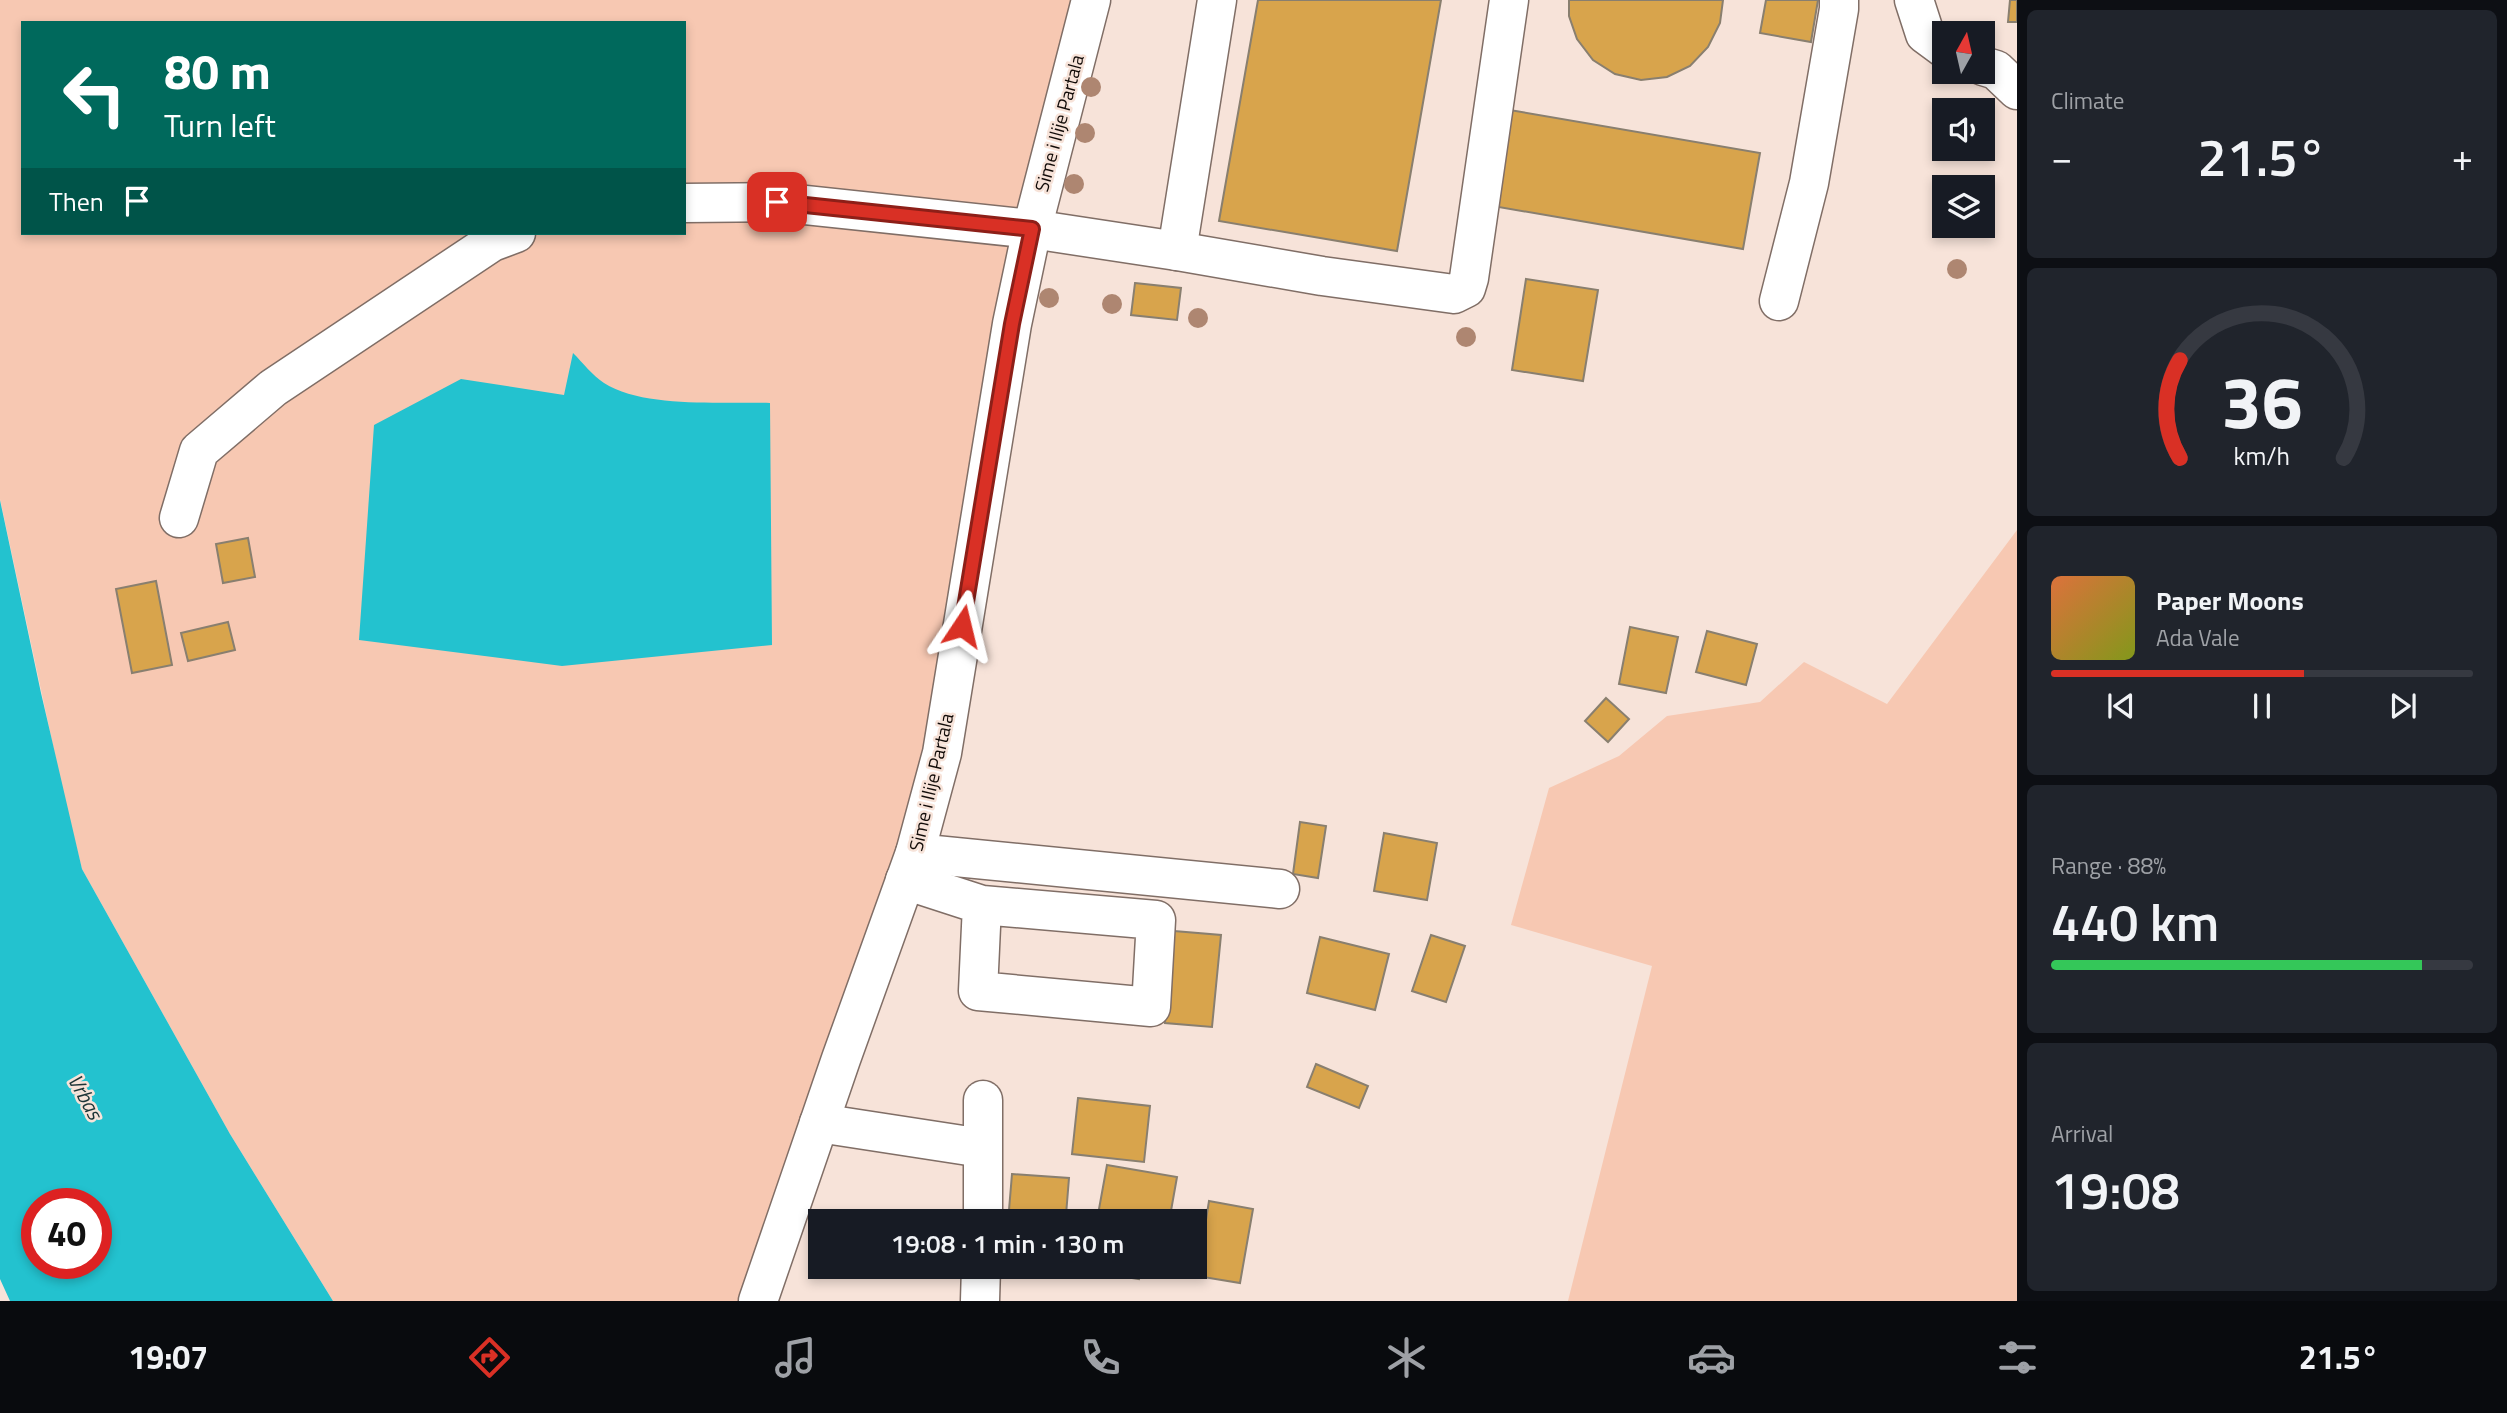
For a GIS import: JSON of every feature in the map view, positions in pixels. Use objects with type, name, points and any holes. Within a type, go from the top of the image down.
[{"type":"street","name":"Sime i Ilije Partala","points":[[758,1301],[910,867],[942,753],[1012,324],[1032,229],[1091,0]]},
{"type":"street","points":[[1177,251],[1217,0]]},
{"type":"street","points":[[686,203],[777,202],[1032,229],[1433,293],[1454,294],[1466,288],[1509,0]]},
{"type":"street","points":[[1779,301],[1808,183],[1839,0]]},
{"type":"street","points":[[1914,0],[1925,34],[1932,39]]},
{"type":"street","points":[[1995,70],[2017,90]]},
{"type":"street","points":[[179,519],[199,451],[209,442],[273,388],[492,242],[511,235]]},
{"type":"street","points":[[910,867],[1280,889]]},
{"type":"street","points":[[910,867],[982,905],[1156,920],[1151,1007],[978,990],[982,905]]},
{"type":"street","points":[[983,1100],[983,1209]]},
{"type":"street","points":[[819,1123],[982,1148]]},
{"type":"street","points":[[980,1301],[981,1279]]},
{"type":"shaded area","points":[[0,0],[1091,0],[957,654],[758,1301],[333,1301],[230,1134],[82,869],[0,499]]},
{"type":"shaded area","points":[[2017,530],[2017,1301],[1568,1301],[1652,966],[1511,925],[1549,788],[1619,756],[1667,716],[1760,702],[1804,662],[1887,704]]},
{"type":"water","points":[[573,353],[604,383],[641,397],[685,402],[770,403],[772,645],[562,666],[359,640],[374,425],[461,379],[564,395]]},
{"type":"water","name":"Vrbas","points":[[0,500],[82,869],[230,1134],[333,1301],[10,1301],[0,1279]]},
{"type":"building","points":[[1258,0],[1441,0],[1397,251],[1219,221]]},
{"type":"building","points":[[1569,0],[1723,0],[1720,23],[1708,47],[1690,66],[1667,77],[1641,80],[1615,74],[1593,60],[1577,39],[1569,16]]},
{"type":"building","points":[[1766,0],[1818,0],[1811,42],[1760,33]]},
{"type":"building","points":[[2010,0],[2017,0],[2017,22],[2008,22]]},
{"type":"building","points":[[1504,109],[1760,153],[1743,249],[1487,205]]},
{"type":"building","points":[[1526,279],[1598,290],[1583,381],[1512,370]]},
{"type":"building","points":[[1135,283],[1181,288],[1177,320],[1131,315]]},
{"type":"building","points":[[248,538],[255,577],[223,583],[216,544]]},
{"type":"building","points":[[156,581],[172,665],[132,673],[116,589]]},
{"type":"building","points":[[228,622],[235,650],[188,661],[181,633]]},
{"type":"building","points":[[1630,627],[1678,637],[1666,693],[1619,684]]},
{"type":"building","points":[[1707,631],[1757,644],[1746,685],[1696,672]]},
{"type":"building","points":[[1606,698],[1629,719],[1608,742],[1585,721]]},
{"type":"building","points":[[1300,822],[1326,826],[1318,878],[1293,874]]},
{"type":"building","points":[[1384,833],[1437,843],[1427,900],[1374,891]]},
{"type":"building","points":[[1174,931],[1221,935],[1212,1027],[1165,1023]]},
{"type":"building","points":[[1431,935],[1465,946],[1446,1002],[1412,991]]},
{"type":"building","points":[[1320,937],[1389,954],[1375,1010],[1307,993]]},
{"type":"building","points":[[1316,1064],[1368,1086],[1359,1108],[1307,1087]]},
{"type":"building","points":[[1078,1098],[1150,1106],[1144,1162],[1072,1154]]},
{"type":"building","points":[[1107,1165],[1177,1177],[1171,1209],[1099,1209]]},
{"type":"building","points":[[1012,1174],[1069,1178],[1066,1209],[1009,1209]]},
{"type":"building","points":[[1209,1201],[1253,1209],[1240,1283],[1207,1278]]},
{"type":"route","points":[[777,202],[1032,229],[1012,324],[962,626]]}]
